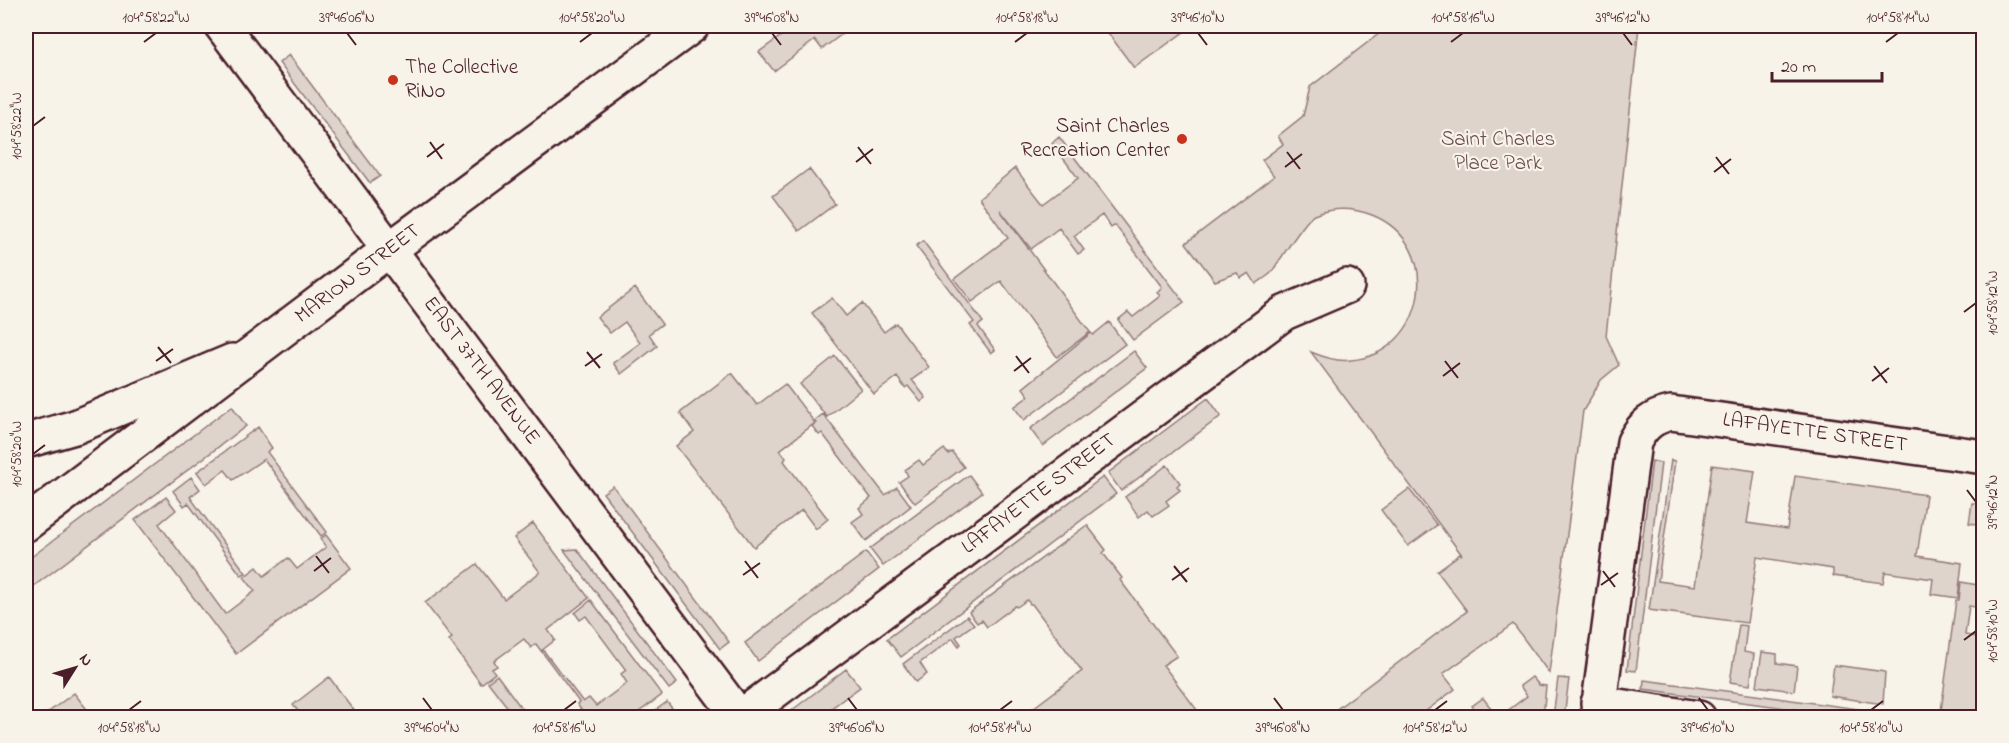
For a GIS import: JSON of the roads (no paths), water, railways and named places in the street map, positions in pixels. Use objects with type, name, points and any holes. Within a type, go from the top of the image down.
[{"type":"street","name":"EAST 37TH AVENUE","points":[[222,26],[739,717]]},
{"type":"street","name":"MARION STREET","points":[[26,524],[390,249],[692,26]]},
{"type":"street","name":"LAFAYETTE STREET","points":[[739,717],[1284,312],[1347,286]]},
{"type":"street","points":[[26,441],[75,427],[256,351]]},
{"type":"street","name":"LAFAYETTE STREET","points":[[1598,710],[1634,442],[1648,421],[1671,412],[1983,457]]},
{"type":"street","points":[[1598,710],[1699,717]]},
{"type":"place","name":"The Collective RiNo","points":[[393,80]]},
{"type":"place","name":"Saint Charles Recreation Center","points":[[1182,139]]},
{"type":"park label","name":"Saint Charles Place Park","points":[[1498,152]]}]
